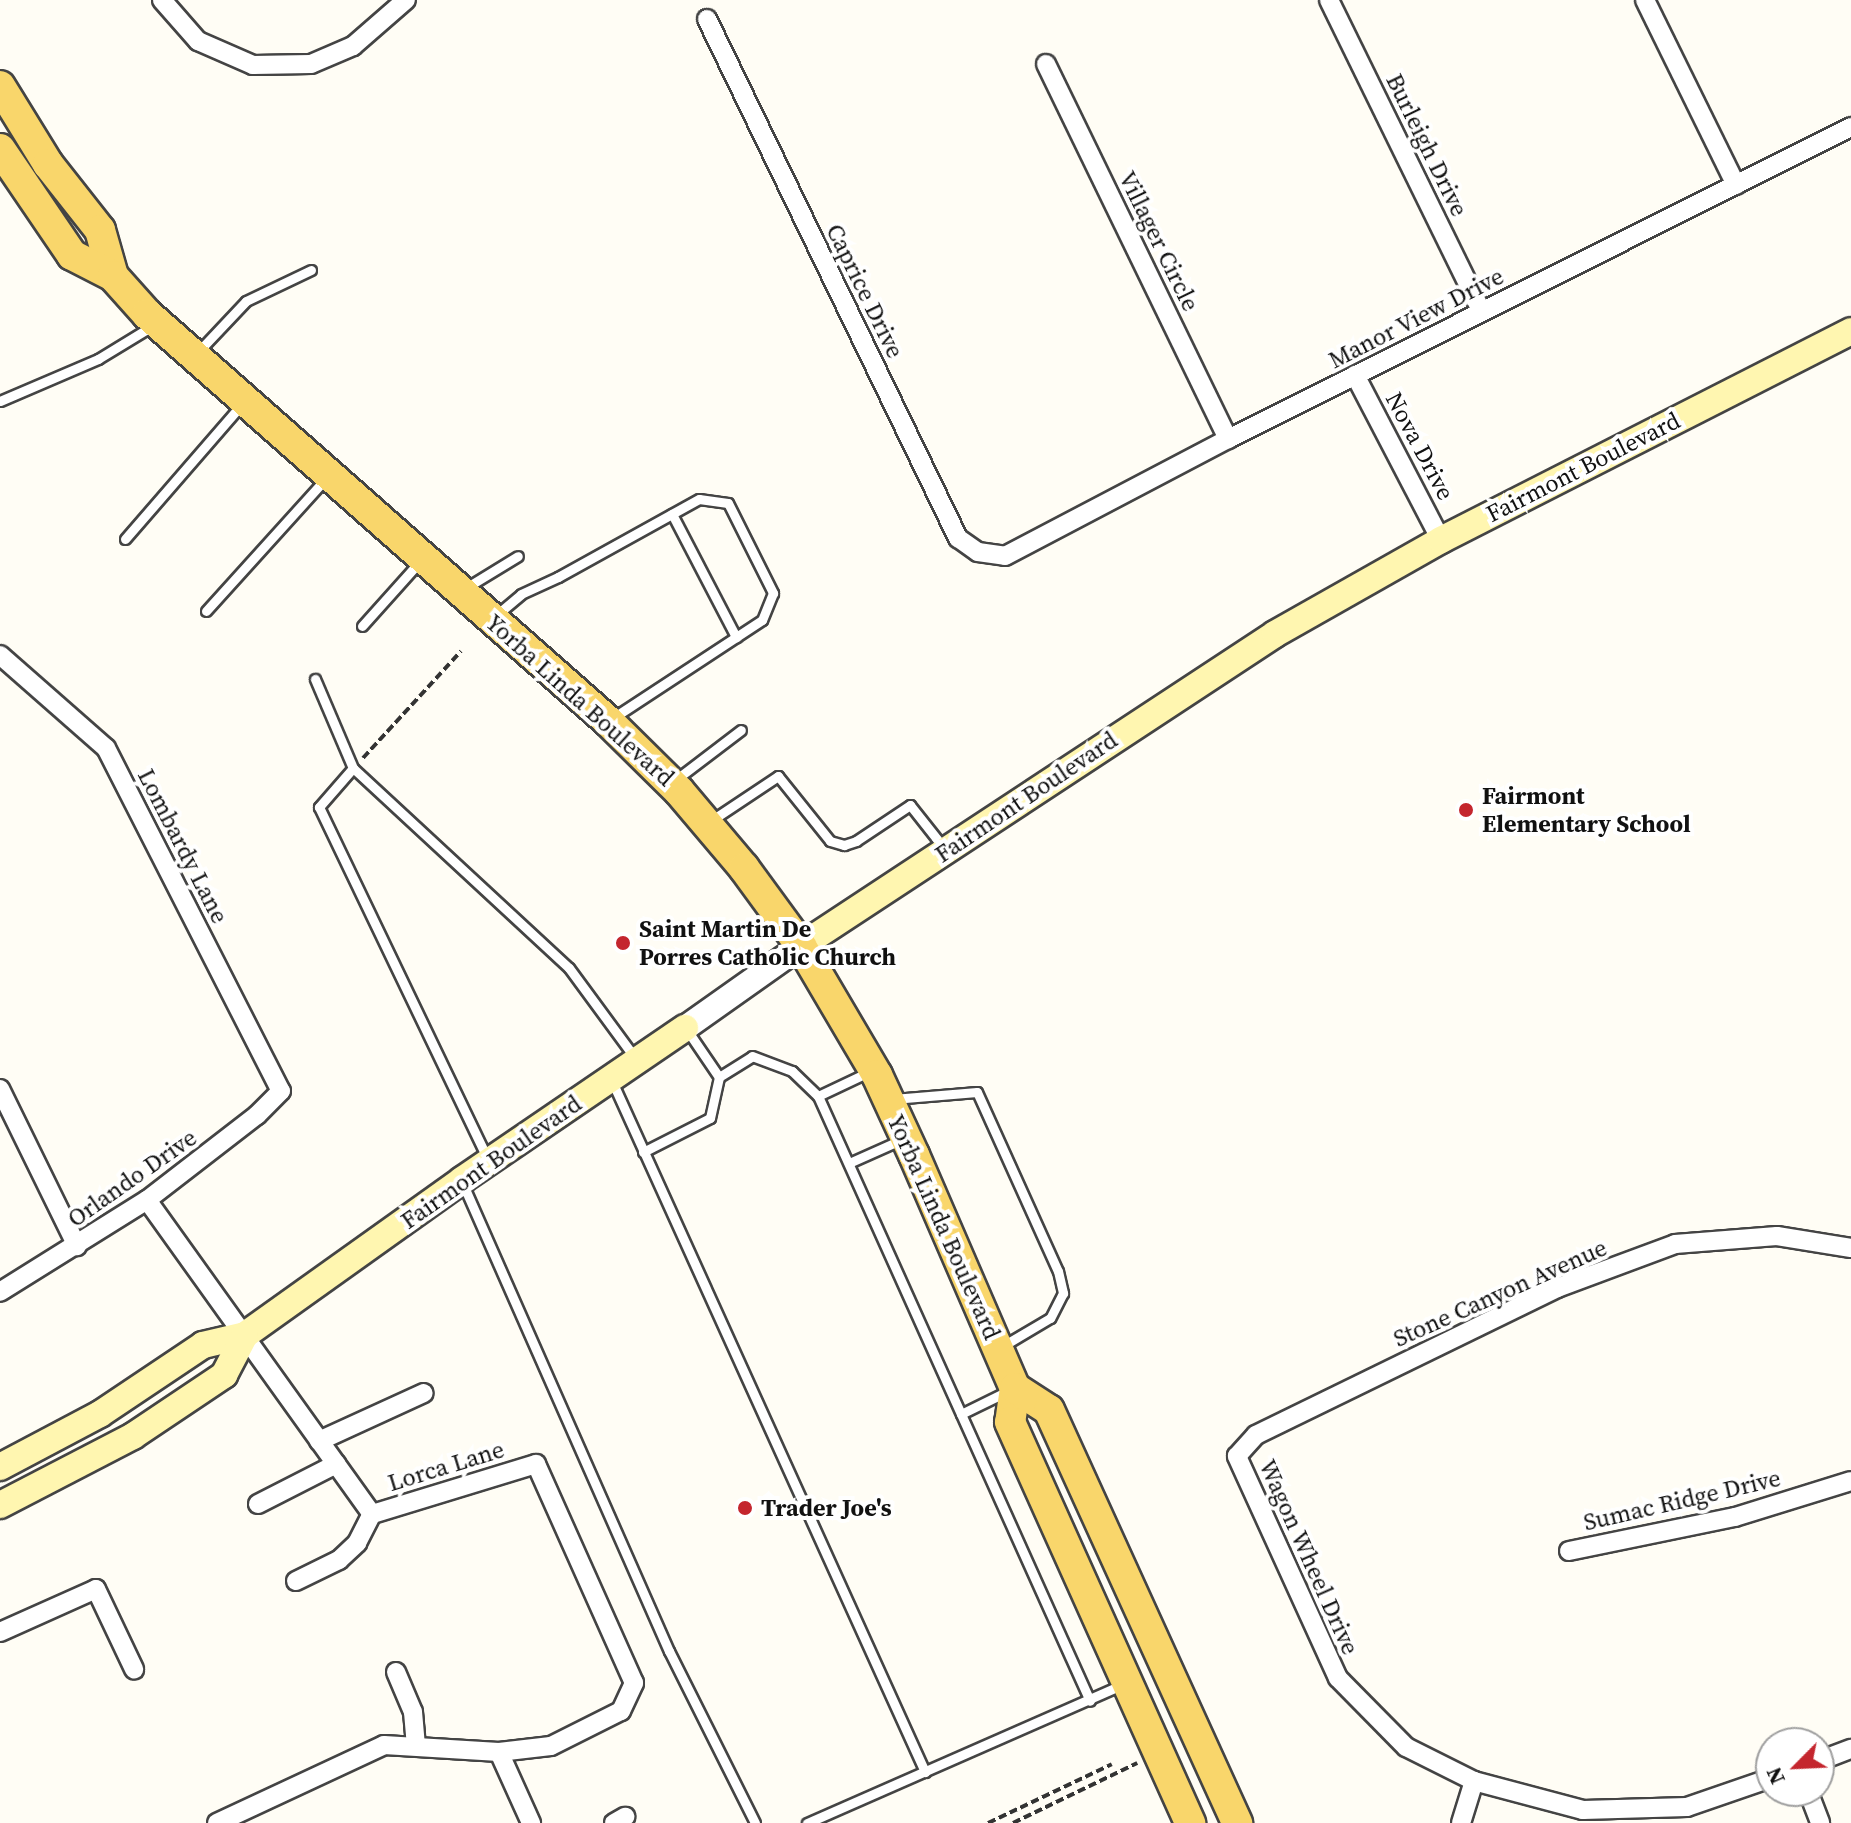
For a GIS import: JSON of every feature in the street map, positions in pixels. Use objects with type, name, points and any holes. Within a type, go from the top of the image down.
[{"type":"main road","name":"Yorba Linda Boulevard","points":[[0,86],[48,164],[100,230],[113,276]]},
{"type":"main road","name":"Yorba Linda Boulevard","points":[[0,149],[72,255],[113,276],[157,323],[608,721],[672,783],[744,868],[801,946],[874,1070],[906,1138],[1015,1388],[1010,1422],[1190,1823]]},
{"type":"main road","name":"Fairmont Boulevard","points":[[801,946],[1204,678],[1441,540],[1851,331]]},
{"type":"main road","name":"Fairmont Boulevard","points":[[0,1467],[100,1414],[203,1345],[245,1335],[462,1180],[685,1028]]},
{"type":"main road","name":"Fairmont Boulevard","points":[[0,1505],[133,1436],[224,1375],[245,1335]]},
{"type":"main road","points":[[1015,1388],[1049,1410],[1237,1823]]},
{"type":"main road","points":[[1157,1748],[1193,1724]]},
{"type":"street","points":[[162,0],[198,41],[253,65],[311,64],[353,46],[406,0]]},
{"type":"street","name":"Burleigh Drive","points":[[1329,0],[1482,312]]},
{"type":"street","points":[[1645,0],[1736,185]]},
{"type":"street","name":"Caprice Drive","points":[[707,19],[958,538],[978,552],[1005,556]]},
{"type":"street","name":"Villager Circle","points":[[1046,64],[1228,439]]},
{"type":"street","name":"Manor View Drive","points":[[1005,556],[1228,439],[1851,127]]},
{"type":"street","name":"Nova Drive","points":[[1355,375],[1441,540]]},
{"type":"street","name":"Lombardy Lane","points":[[0,655],[106,748],[281,1091]]},
{"type":"street","name":"Fairmont Boulevard","points":[[685,1028],[801,946]]},
{"type":"street","points":[[0,1089],[77,1246]]},
{"type":"street","name":"Orlando Drive","points":[[0,1292],[147,1200],[233,1136],[281,1091]]},
{"type":"street","name":"Lorca Lane","points":[[147,1200],[372,1514],[536,1464],[634,1683],[621,1711],[551,1746],[499,1752]]},
{"type":"street","name":"Stone Canyon Avenue","points":[[1237,1456],[1256,1435],[1557,1288],[1675,1244],[1777,1236],[1851,1248]]},
{"type":"street","points":[[319,1441],[424,1393]]},
{"type":"street","name":"Wagon Wheel Drive","points":[[1237,1456],[1338,1678],[1406,1747],[1474,1781],[1583,1810],[1687,1807],[1755,1784]]},
{"type":"street","points":[[258,1504],[336,1464]]},
{"type":"street","name":"Sumac Ridge Drive","points":[[1569,1551],[1735,1517],[1851,1481]]},
{"type":"street","points":[[296,1581],[339,1560],[357,1543],[372,1514]]},
{"type":"street","points":[[0,1632],[96,1589],[134,1669]]},
{"type":"street","points":[[396,1672],[413,1712],[416,1746]]},
{"type":"street","points":[[223,1822],[384,1745],[499,1752],[531,1823]]},
{"type":"street","points":[[1461,1823],[1474,1781]]},
{"type":"lane","points":[[194,355],[246,301],[311,270]]},
{"type":"lane","points":[[0,401],[98,359],[157,323]]},
{"type":"lane","points":[[125,539],[245,401]]},
{"type":"lane","points":[[206,611],[329,475]]},
{"type":"lane","points":[[491,619],[521,594],[699,499],[728,503],[773,593],[762,620],[608,721]]},
{"type":"lane","points":[[672,514],[736,637]]},
{"type":"lane","points":[[461,591],[518,556]]},
{"type":"lane","points":[[362,626],[423,558]]},
{"type":"lane","points":[[315,679],[353,768],[569,968],[637,1061]]},
{"type":"lane","points":[[672,783],[741,730]]},
{"type":"lane","points":[[353,768],[319,807],[489,1162]]},
{"type":"lane","points":[[707,824],[778,776],[830,841],[844,845],[856,841],[910,805],[946,850]]},
{"type":"lane","points":[[685,1028],[719,1077]]},
{"type":"lane","points":[[643,1152],[710,1118],[719,1077],[752,1056],[792,1071],[818,1096],[1090,1701]]},
{"type":"lane","points":[[818,1096],[874,1070]]},
{"type":"lane","points":[[610,1079],[925,1772]]},
{"type":"lane","points":[[888,1100],[977,1092],[1058,1271],[1063,1293],[1050,1318],[998,1349]]},
{"type":"lane","points":[[849,1163],[906,1138]]},
{"type":"lane","points":[[462,1180],[669,1651],[755,1823]]},
{"type":"lane","points":[[961,1414],[1015,1388]]},
{"type":"lane","points":[[807,1823],[1090,1701],[1127,1682]]},
{"type":"path","points":[[353,768],[461,651]]},
{"type":"path","points":[[1013,1823],[1157,1748]]},
{"type":"path","points":[[988,1823],[1112,1764]]},
{"type":"place","name":"Fairmont Elementary School","points":[[1466,810]]},
{"type":"place","name":"Saint Martin De Porres Catholic Church","points":[[623,943]]},
{"type":"place","name":"Trader Joe's","points":[[745,1508]]}]
